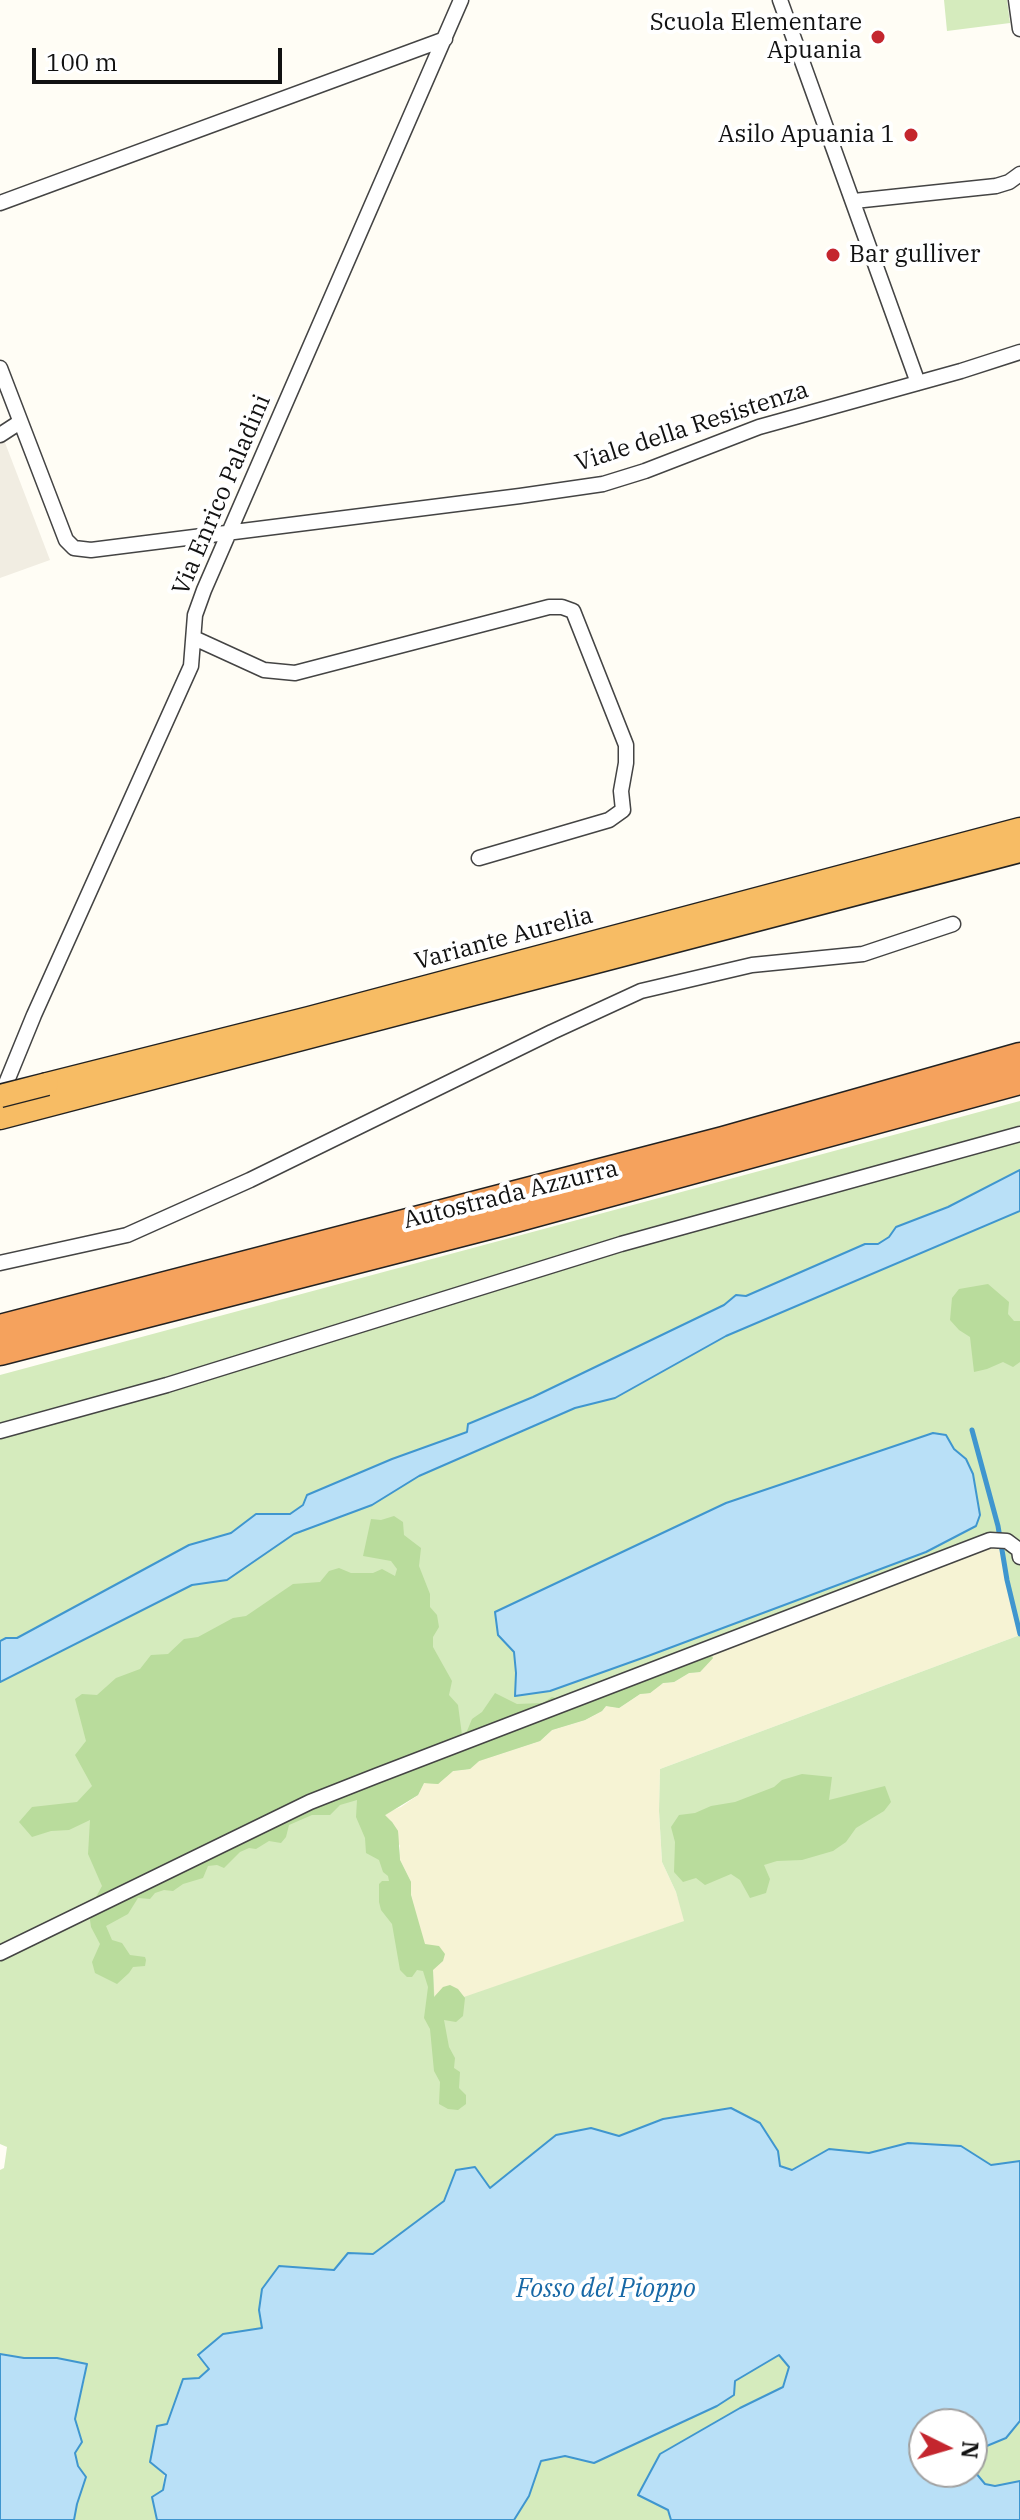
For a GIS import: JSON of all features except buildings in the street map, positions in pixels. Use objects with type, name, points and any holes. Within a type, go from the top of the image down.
[{"type":"highway","name":"Variante Aurelia","points":[[0,1118],[49,1095],[309,1018],[1020,829]]},
{"type":"highway","name":"Variante Aurelia","points":[[0,1097],[49,1095],[1020,851]]},
{"type":"highway","name":"Autostrada Azzurra","points":[[0,1328],[723,1140],[1020,1056]]},
{"type":"highway","name":"Autostrada Azzurra","points":[[0,1352],[501,1223],[1020,1081]]},
{"type":"street","name":"Via Enrico Paladini","points":[[0,1097],[191,666],[197,608],[461,0]]},
{"type":"street","points":[[780,0],[918,383]]},
{"type":"street","points":[[1016,0],[1020,29]]},
{"type":"street","points":[[0,203],[445,39]]},
{"type":"street","points":[[854,201],[996,186],[1020,174]]},
{"type":"street","name":"Viale della Resistenza","points":[[229,533],[603,484],[759,427],[1020,352]]},
{"type":"street","points":[[0,368],[68,543],[81,550],[229,533]]},
{"type":"street","points":[[0,435],[20,422]]},
{"type":"street","points":[[194,638],[264,670],[295,673],[549,607],[573,611],[626,745],[621,791],[623,810],[609,820],[479,858]]},
{"type":"street","points":[[0,1263],[127,1235],[250,1180],[641,991],[752,965],[863,954],[953,924]]},
{"type":"street","points":[[0,1431],[167,1385],[621,1244],[1020,1134]]},
{"type":"street","points":[[0,1953],[310,1802],[1000,1541],[1019,1550],[1020,1557]]},
{"type":"shaded area","points":[[4,440],[50,560],[0,578],[0,442]]},
{"type":"shaded area","points":[[998,1541],[1020,1635],[660,1769],[662,1862],[685,1921],[434,2008],[433,1970],[418,1924],[411,1882],[400,1860],[400,1846],[384,1816],[388,1812],[418,1795],[424,1783],[453,1771],[470,1769],[478,1761],[540,1741],[552,1730],[585,1720],[606,1706],[619,1708],[663,1683],[700,1672],[712,1648]]},
{"type":"green space","points":[[944,0],[1007,0],[1010,23],[947,31]]},
{"type":"green space","points":[[1020,1101],[1020,1170],[948,1207],[896,1227],[889,1237],[878,1244],[865,1244],[746,1296],[736,1295],[724,1305],[533,1397],[468,1424],[467,1432],[307,1495],[303,1505],[290,1515],[256,1514],[231,1533],[189,1545],[17,1638],[0,1641],[0,1375]]},
{"type":"green space","points":[[1020,1211],[1020,1634],[998,1541],[712,1648],[713,1658],[700,1672],[663,1683],[619,1708],[606,1706],[585,1720],[552,1730],[540,1741],[479,1761],[470,1769],[453,1771],[438,1784],[424,1783],[418,1795],[384,1816],[398,1831],[400,1860],[411,1882],[418,1924],[433,1970],[435,2007],[684,1921],[676,1892],[662,1862],[660,1769],[1020,1635],[1020,2161],[991,2165],[961,2146],[908,2143],[869,2153],[829,2149],[792,2170],[663,2119],[619,2136],[591,2128],[556,2135],[490,2188],[444,2201],[373,2254],[348,2253],[334,2270],[279,2266],[259,2310],[262,2328],[223,2334],[197,2356],[210,2369],[172,2409],[167,2425],[163,2491],[152,2497],[157,2520],[74,2520],[86,2477],[78,2466],[75,2453],[82,2442],[75,2419],[85,2377],[0,2354],[0,2170],[4,2168],[7,2147],[0,2144],[0,1682],[192,1585],[227,1580],[294,1534],[372,1505],[419,1476],[575,1408],[615,1398],[726,1336]],"holes":[[[933,1433],[946,1435],[954,1449],[966,1459],[973,1474],[980,1515],[976,1526],[926,1552],[648,1656],[550,1691],[515,1695],[514,1652],[660,1535],[726,1503]]]},
{"type":"green space","points":[[988,1284],[1009,1302],[1008,1314],[1014,1321],[1020,1321],[1020,1362],[1013,1367],[1003,1362],[974,1372],[970,1337],[950,1320],[952,1298],[959,1289]]},
{"type":"green space","points":[[394,1516],[403,1522],[404,1535],[421,1548],[419,1566],[439,1627],[433,1637],[433,1647],[452,1681],[449,1695],[458,1705],[462,1735],[495,1693],[517,1704],[543,1703],[552,1697],[561,1700],[602,1698],[611,1690],[651,1674],[658,1675],[708,1653],[713,1658],[700,1672],[663,1683],[619,1708],[606,1706],[585,1720],[552,1730],[540,1741],[479,1761],[470,1769],[453,1771],[438,1784],[424,1783],[418,1795],[385,1815],[398,1831],[400,1860],[411,1882],[411,1895],[425,1944],[439,1946],[445,1954],[443,1961],[433,1970],[434,1997],[443,1987],[450,1985],[465,1998],[463,2016],[456,2022],[444,2020],[449,2047],[455,2058],[454,2068],[460,2072],[459,2088],[466,2095],[466,2104],[458,2110],[439,2104],[440,2082],[434,2071],[430,2029],[424,2018],[428,1987],[423,1971],[417,1970],[412,1977],[407,1977],[400,1970],[392,1924],[379,1902],[379,1884],[389,1881],[388,1876],[379,1860],[366,1853],[365,1838],[356,1817],[357,1800],[340,1805],[330,1815],[312,1815],[289,1825],[281,1843],[269,1841],[256,1849],[249,1848],[240,1852],[224,1868],[208,1866],[203,1878],[183,1884],[173,1891],[155,1893],[150,1899],[138,1898],[128,1914],[106,1926],[112,1940],[122,1943],[130,1955],[145,1957],[146,1960],[145,1966],[133,1967],[117,1984],[95,1973],[92,1962],[100,1944],[90,1920],[102,1886],[88,1854],[90,1820],[69,1830],[32,1837],[19,1822],[32,1807],[77,1802],[92,1786],[75,1755],[86,1741],[75,1699],[82,1694],[97,1695],[116,1678],[140,1669],[151,1655],[168,1654],[184,1639],[198,1637],[233,1618],[246,1616],[293,1584],[320,1582],[329,1571],[339,1568],[351,1573],[373,1573],[382,1569],[395,1576],[397,1569],[391,1561],[363,1556],[371,1519]]},
{"type":"green space","points":[[802,1774],[832,1777],[829,1800],[885,1786],[891,1802],[884,1811],[856,1828],[846,1842],[833,1851],[802,1860],[764,1865],[770,1879],[766,1893],[750,1898],[740,1880],[731,1874],[705,1885],[696,1878],[683,1882],[674,1872],[675,1842],[671,1827],[679,1815],[735,1802]]},
{"type":"green space","points":[[779,2355],[789,2367],[783,2387],[660,2454],[671,2520],[514,2520],[529,2496],[541,2461],[565,2456],[594,2462],[717,2406],[734,2395],[735,2381]]},
{"type":"green space","points":[[1020,2421],[1020,2481],[988,2485],[988,2445],[1006,2438]]},
{"type":"water","points":[[1020,1170],[1020,1211],[726,1336],[615,1398],[575,1408],[419,1476],[372,1505],[294,1534],[227,1580],[192,1585],[0,1682],[0,1641],[17,1638],[189,1545],[231,1533],[256,1514],[290,1514],[303,1505],[307,1495],[467,1432],[468,1424],[533,1397],[724,1305],[736,1295],[746,1296],[865,1244],[878,1244],[889,1237],[896,1227],[948,1207]]},
{"type":"water","points":[[933,1433],[946,1435],[954,1449],[966,1459],[973,1474],[980,1515],[976,1526],[926,1552],[648,1656],[550,1691],[515,1696],[514,1652],[498,1635],[495,1612],[726,1503]]},
{"type":"water","name":"Fosso del Pioppo","points":[[731,2108],[760,2123],[778,2151],[780,2166],[792,2170],[829,2149],[869,2153],[908,2143],[961,2146],[991,2165],[1020,2161],[1020,2421],[1006,2438],[988,2445],[988,2408],[908,2408],[908,2488],[988,2488],[988,2485],[1020,2481],[1020,2520],[671,2520],[668,2510],[638,2495],[660,2454],[783,2387],[789,2367],[779,2355],[735,2381],[734,2395],[717,2406],[594,2463],[565,2456],[541,2461],[529,2496],[514,2520],[157,2520],[152,2497],[163,2490],[166,2475],[150,2462],[157,2426],[167,2424],[183,2379],[199,2378],[209,2369],[198,2355],[223,2334],[262,2328],[259,2310],[262,2289],[279,2266],[334,2270],[348,2253],[373,2254],[444,2201],[456,2170],[475,2167],[490,2188],[556,2135],[591,2128],[619,2136],[663,2119]]},
{"type":"water","points":[[0,2354],[57,2358],[87,2364],[75,2419],[82,2442],[75,2453],[78,2466],[86,2477],[74,2520],[0,2520]]},
{"type":"waterway","points":[[972,1430],[998,1526],[1020,1634]]},
{"type":"place","name":"Scuola Elementare Apuania","points":[[878,37]]},
{"type":"place","name":"Asilo Apuania 1","points":[[911,135]]},
{"type":"place","name":"Bar gulliver","points":[[833,255]]}]
